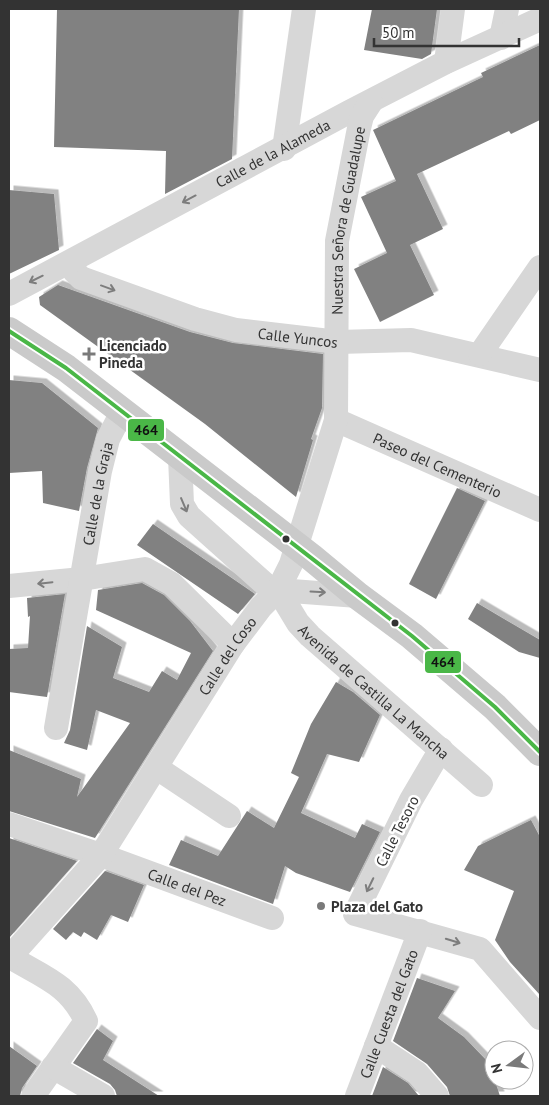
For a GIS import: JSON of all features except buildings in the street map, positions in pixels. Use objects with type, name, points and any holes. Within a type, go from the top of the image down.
[{"type":"main road","points":[[9,331],[66,368],[412,636],[495,707],[540,752]]},
{"type":"street","points":[[284,149],[304,9]]},
{"type":"street","points":[[446,62],[453,9]]},
{"type":"street","points":[[501,38],[507,9]]},
{"type":"street","points":[[446,62],[540,19]]},
{"type":"street","name":"Nuestra Señora de Guadalupe","points":[[336,420],[338,342],[337,241],[349,123],[362,116],[371,102],[446,62]]},
{"type":"street","name":"Calle de la Alameda","points":[[9,294],[284,149],[349,123]]},
{"type":"street","name":"Calle Yuncos","points":[[72,262],[74,271],[81,278],[195,320],[236,330],[338,342],[411,340],[480,354],[540,370]]},
{"type":"street","points":[[480,354],[540,267]]},
{"type":"street","name":"Calle de la Graja","points":[[56,728],[100,471],[108,439],[122,412]]},
{"type":"street","points":[[298,547],[336,420]]},
{"type":"street","name":"Paseo del Cementerio","points":[[336,420],[540,510]]},
{"type":"street","points":[[180,457],[182,504],[189,516],[266,585],[278,590],[342,593],[358,596]]},
{"type":"street","name":"Calle del Coso","points":[[9,957],[101,855],[234,644],[261,607],[278,590],[298,547]]},
{"type":"street","points":[[9,586],[82,579],[145,569],[172,584],[234,644]]},
{"type":"street","name":"Avenida de Castilla La Mancha","points":[[278,590],[298,623],[310,636],[481,785]]},
{"type":"street","name":"Calle Tesoro","points":[[420,931],[355,914],[411,800],[441,749]]},
{"type":"street","points":[[157,768],[229,816]]},
{"type":"street","name":"Calle del Pez","points":[[9,824],[101,855],[272,918]]},
{"type":"street","points":[[420,931],[480,949],[540,1018]]},
{"type":"street","name":"Calle Cuesta del Gato","points":[[357,1096],[420,931]]},
{"type":"street","points":[[9,957],[66,990],[78,1003],[86,1021],[32,1096]]},
{"type":"street","points":[[376,1046],[417,1073],[437,1096]]},
{"type":"street","points":[[53,1067],[104,1096]]},
{"type":"transit line","name":"464","points":[[9,331],[66,368],[412,636],[495,707],[540,752]]},
{"type":"place","name":"Licenciado Pineda","points":[[89,354]]},
{"type":"place","name":"Plaza del Gato","points":[[321,906]]}]
